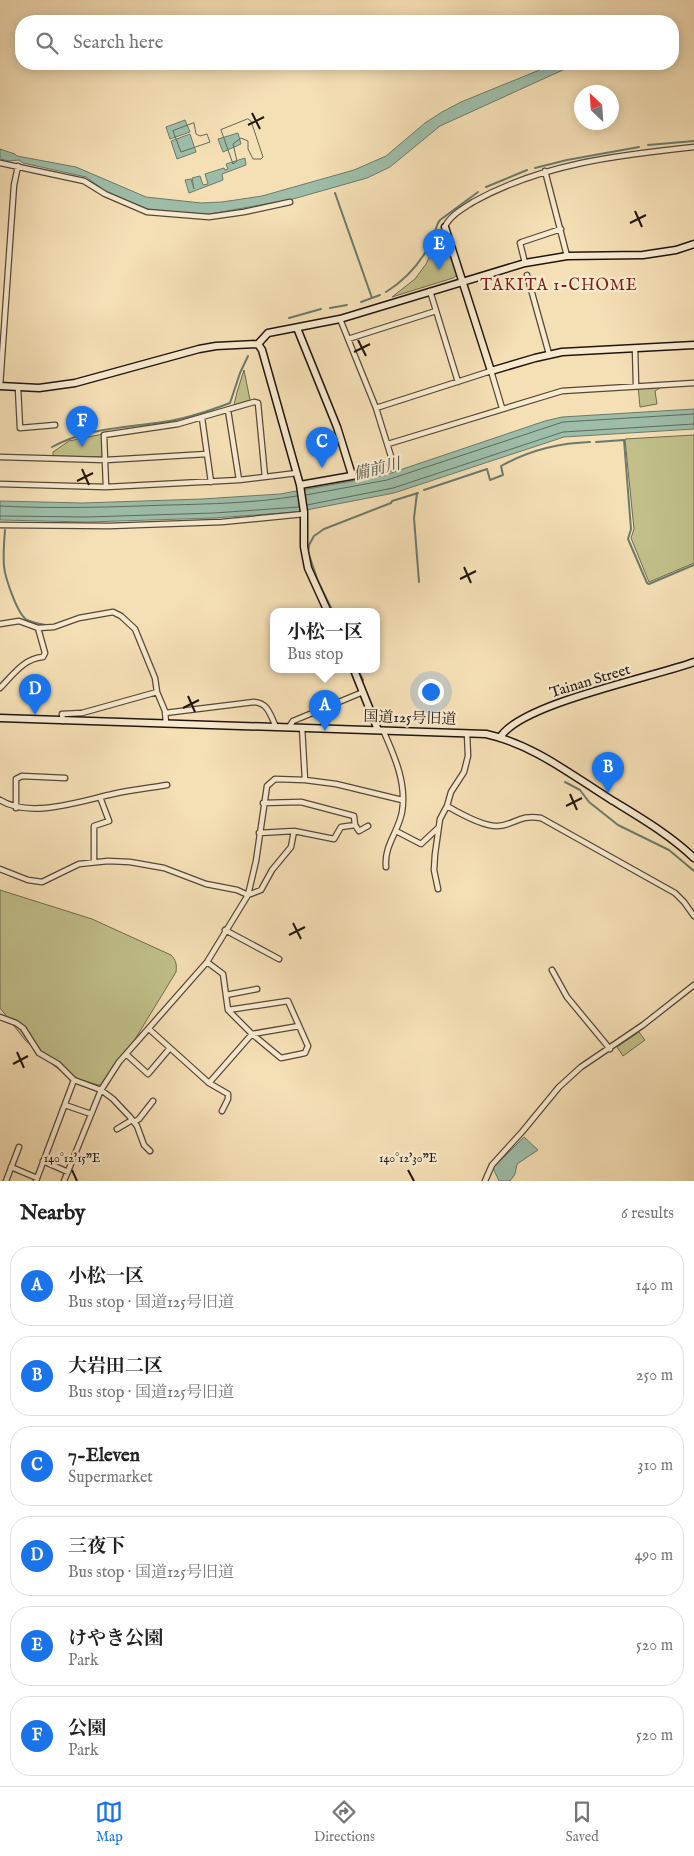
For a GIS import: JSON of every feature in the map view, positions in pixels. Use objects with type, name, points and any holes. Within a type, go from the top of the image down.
[{"type":"street","points":[[502,408],[445,227],[446,222],[485,196],[517,181],[545,171],[619,156],[694,148]]},
{"type":"street","points":[[0,163],[84,181],[105,194],[148,212],[209,217],[290,202]]},
{"type":"street","points":[[18,166],[14,185],[0,386],[18,388],[55,387],[75,384],[199,349],[216,346],[258,344]]},
{"type":"street","points":[[545,171],[567,256]]},
{"type":"street","points":[[525,263],[520,243],[561,229]]},
{"type":"street","points":[[258,344],[264,335],[340,319],[525,263],[567,256],[643,256],[676,250],[694,244]]},
{"type":"street","points":[[527,276],[549,354]]},
{"type":"street","points":[[0,291],[7,292]]},
{"type":"street","points":[[430,291],[458,382]]},
{"type":"street","points":[[348,339],[436,311]]},
{"type":"street","points":[[300,486],[394,466],[376,408],[340,319]]},
{"type":"street","points":[[297,328],[337,427],[352,475]]},
{"type":"street","points":[[258,344],[262,350],[300,486],[304,513],[304,547],[308,568],[326,608]]},
{"type":"street","points":[[376,408],[549,354],[570,351],[694,345]]},
{"type":"street","points":[[635,348],[636,385]]},
{"type":"street","points":[[388,444],[562,391],[636,385],[694,383]]},
{"type":"street","points":[[18,388],[20,428],[55,425]]},
{"type":"street","points":[[106,487],[104,435],[178,424],[254,402],[258,403],[265,477]]},
{"type":"street","points":[[228,410],[239,480]]},
{"type":"street","points":[[202,418],[211,482]]},
{"type":"street","points":[[0,457],[106,460],[207,454]]},
{"type":"street","points":[[0,484],[106,487],[239,480],[297,473]]},
{"type":"street","points":[[0,525],[118,526],[222,522],[304,513]]},
{"type":"street","points":[[0,624],[19,621],[38,628],[54,627],[79,618],[113,612],[122,616],[134,629],[156,678],[157,692],[165,713],[166,723]]},
{"type":"street","points":[[0,688],[12,675],[34,658],[43,657],[45,652],[38,628]]},
{"type":"street","name":"Tainan Street","points":[[500,738],[504,732],[516,723],[547,706],[694,662]]},
{"type":"street","points":[[355,673],[398,769],[402,784],[402,811],[396,832],[385,856],[386,867]]},
{"type":"street","points":[[62,721],[62,714],[82,713],[157,692]]},
{"type":"street","points":[[290,727],[293,721],[363,692]]},
{"type":"street","points":[[165,713],[262,702],[276,726]]},
{"type":"street","name":"国道125号旧道","points":[[0,718],[467,732],[500,738],[525,747],[558,767],[664,834],[694,858]]},
{"type":"street","points":[[302,728],[305,780]]},
{"type":"street","points":[[438,889],[434,870],[440,819],[447,806],[450,792],[464,772],[468,756],[467,732]]},
{"type":"street","points":[[16,808],[16,779],[22,776],[65,778]]},
{"type":"street","points":[[64,1181],[101,1090],[126,1054],[207,962],[248,895],[256,861],[267,786],[275,779],[305,780],[336,784],[402,800]]},
{"type":"street","points":[[0,800],[16,808],[37,808],[167,785]]},
{"type":"street","points":[[94,862],[94,826],[109,821],[100,797]]},
{"type":"street","points":[[263,803],[301,802],[354,816],[355,825],[359,830],[368,826]]},
{"type":"street","points":[[447,806],[497,826],[531,816],[541,818],[676,893],[694,916]]},
{"type":"street","points":[[259,833],[294,831],[334,839],[341,827],[355,825]]},
{"type":"street","points":[[396,832],[421,844],[439,827]]},
{"type":"street","points":[[0,869],[28,880],[42,882],[79,864],[130,862],[164,868],[206,884],[237,890],[248,895],[261,890],[272,870],[291,848],[294,831]]},
{"type":"street","points":[[226,930],[279,959]]},
{"type":"street","points":[[207,962],[223,974],[228,1010],[252,1034],[281,1058],[305,1053],[308,1046],[288,1001],[228,1010]]},
{"type":"street","points":[[552,970],[567,997],[610,1049]]},
{"type":"street","points":[[485,1181],[492,1165],[522,1132],[559,1086],[694,985]]},
{"type":"street","points":[[226,995],[257,989]]},
{"type":"street","points":[[0,1017],[23,1028],[39,1053],[58,1064],[74,1080],[101,1090],[113,1099],[133,1121],[144,1145],[150,1151]]},
{"type":"street","points":[[209,1083],[252,1034],[299,1026]]},
{"type":"street","points":[[149,1029],[209,1083],[228,1094],[228,1100],[222,1111]]},
{"type":"street","points":[[126,1054],[148,1074],[170,1048]]},
{"type":"street","points":[[11,1167],[36,1180],[74,1080]]},
{"type":"street","points":[[117,1129],[139,1119],[153,1101]]},
{"type":"street","points":[[65,1104],[91,1114]]},
{"type":"street","points":[[6,1181],[19,1147]]},
{"type":"street","points":[[43,1161],[68,1172]]},
{"type":"shaded area","points":[[444,233],[457,275],[453,278],[392,297],[415,279],[426,264],[440,234]]},
{"type":"shaded area","points":[[244,370],[250,400],[234,405],[237,392]]},
{"type":"shaded area","points":[[638,386],[663,386],[655,391],[657,404],[640,407]]},
{"type":"shaded area","points":[[103,434],[103,455],[101,457],[53,456],[53,452],[69,441]]},
{"type":"shaded area","points":[[694,435],[694,563],[649,582],[631,538],[634,529],[625,439]]},
{"type":"shaded area","points":[[0,890],[92,919],[171,955],[174,959],[176,972],[112,1077],[104,1084],[98,1085],[69,1076],[53,1065],[25,1040],[0,1008]]},
{"type":"shaded area","points":[[639,1032],[645,1040],[623,1056],[617,1047]]},
{"type":"water","points":[[563,70],[440,126],[390,167],[367,178],[293,199],[210,214],[147,209],[108,193],[86,177],[23,163],[19,160],[9,161],[0,159],[0,149],[17,156],[76,167],[146,197],[201,203],[262,196],[354,170],[386,156],[425,123],[442,112],[461,102],[537,71]]},
{"type":"water","points":[[185,120],[190,132],[170,139],[166,127]]},
{"type":"water","points":[[238,133],[241,144],[223,152],[218,139]]},
{"type":"water","points":[[190,134],[196,152],[177,159],[171,141]]},
{"type":"water","points":[[245,158],[246,165],[222,174],[223,180],[189,193],[185,180],[191,179],[194,189],[192,178],[200,176],[203,185],[208,184],[205,174],[224,168],[225,170],[228,169],[226,164]]},
{"type":"water","points":[[694,409],[694,429],[564,437],[394,493],[296,512],[214,518],[87,522],[0,520],[0,501],[83,503],[280,494],[385,475],[562,417]]},
{"type":"water","points":[[524,1137],[538,1150],[517,1164],[515,1174],[510,1181],[499,1181],[493,1168]]},
{"type":"waterway","points":[[648,145],[694,141]]},
{"type":"waterway","points":[[535,168],[567,160],[639,147]]},
{"type":"waterway","points":[[486,187],[527,170]]},
{"type":"waterway","points":[[386,292],[401,281],[419,262],[433,239],[440,220],[478,192]]},
{"type":"waterway","points":[[335,193],[372,298]]},
{"type":"waterway","points":[[361,302],[380,295]]},
{"type":"waterway","points":[[330,308],[347,305]]},
{"type":"waterway","points":[[289,318],[321,309]]},
{"type":"waterway","points":[[52,447],[92,432],[180,419],[230,403],[248,356]]},
{"type":"waterway","points":[[596,442],[624,440],[631,529],[628,539],[647,583],[649,584],[694,565]]},
{"type":"waterway","points":[[424,490],[487,469],[490,480],[503,475],[501,466],[522,456],[555,446],[590,442]]},
{"type":"waterway","points":[[417,493],[414,518],[419,582]]},
{"type":"waterway","points":[[331,608],[318,581],[308,552],[309,545],[314,536],[324,529],[392,501],[418,493]]},
{"type":"waterway","points":[[5,530],[4,566],[9,586],[19,611],[27,620],[46,625]]},
{"type":"waterway","points":[[360,673],[363,680]]},
{"type":"waterway","points":[[565,782],[580,790],[589,802],[618,825],[669,850],[694,871]]},
{"type":"place","name":"けやき公園","points":[[439,270]]},
{"type":"place","name":"公園","points":[[82,447]]},
{"type":"place","name":"7-Eleven","points":[[322,468]]},
{"type":"place","name":"三夜下","points":[[35,715]]},
{"type":"place","name":"小松一区","points":[[325,731]]},
{"type":"place","name":"大岩田二区","points":[[608,793]]},
{"type":"district","name":"TAKITA 1-CHOME","points":[[559,286]]},
{"type":"water label","name":"備前川","points":[[377,470]]}]
